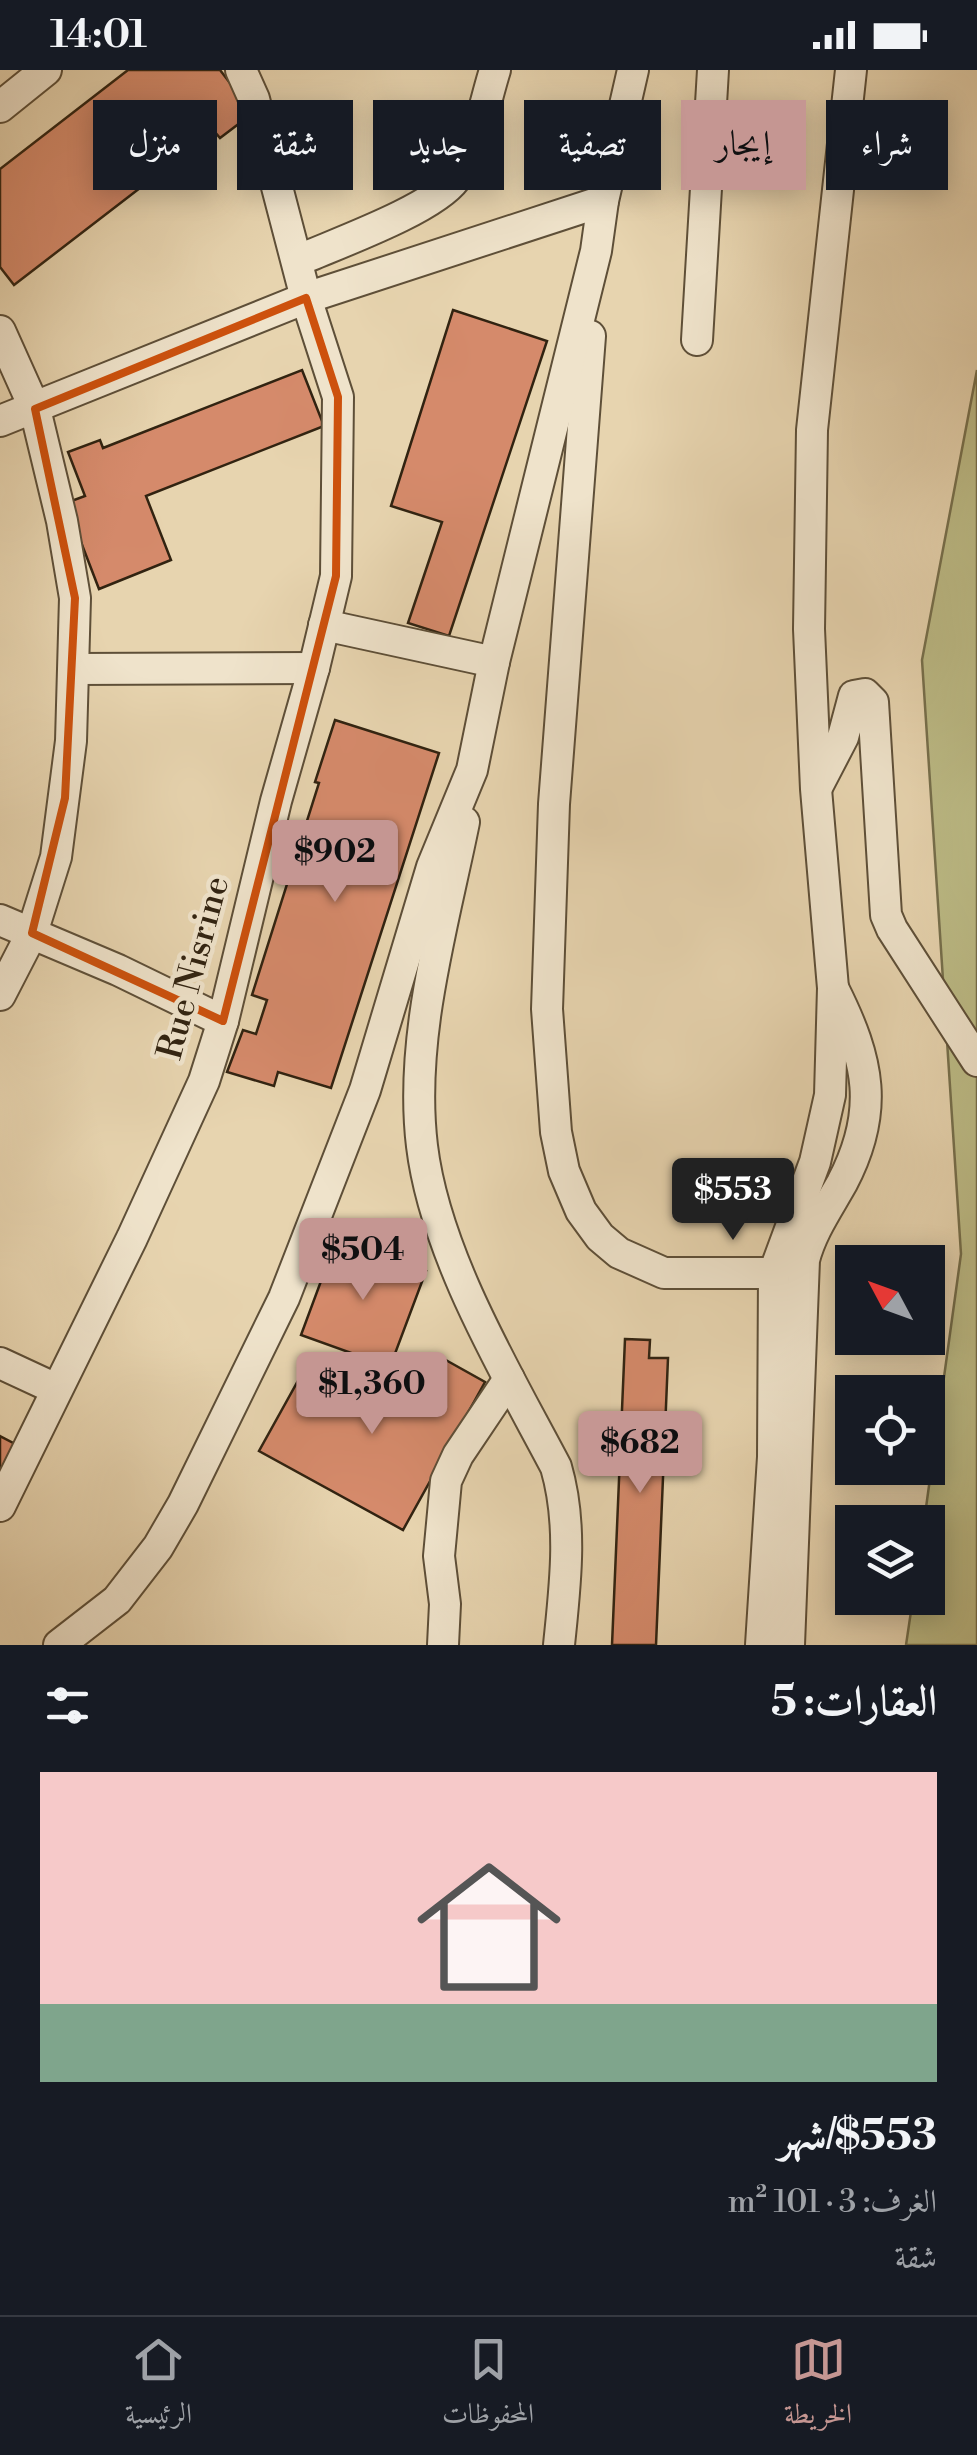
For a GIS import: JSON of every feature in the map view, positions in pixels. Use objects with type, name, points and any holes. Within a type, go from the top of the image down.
[{"type":"street","points":[[0,107],[46,70]]},
{"type":"street","name":"Rue Nisrine","points":[[0,1506],[204,1081],[223,1021],[336,576],[338,397],[306,298],[254,99],[241,70]]},
{"type":"street","points":[[297,261],[429,202],[453,182],[465,162],[496,70]]},
{"type":"street","points":[[559,1645],[567,1539],[563,1489],[556,1467],[474,1310],[454,1258],[431,1191],[422,1145],[420,1084],[427,1015],[494,662],[596,251],[633,70]]},
{"type":"street","points":[[697,340],[713,70]]},
{"type":"street","points":[[762,1645],[773,1457],[774,1272],[824,1130],[830,1094],[833,988],[816,789],[809,629],[812,430],[852,70]]},
{"type":"street","points":[[0,421],[306,298],[604,201]]},
{"type":"street","points":[[596,251],[554,804],[548,1009],[556,1132],[564,1171],[581,1212],[600,1238],[619,1253],[664,1273],[774,1272]]},
{"type":"street","points":[[0,331],[35,408],[62,521],[75,598],[71,741],[56,856],[32,933],[0,995]]},
{"type":"street","points":[[324,625],[494,662]]},
{"type":"street","points":[[74,668],[314,668]]},
{"type":"street","points":[[816,789],[843,737],[854,696],[865,694],[872,702],[886,915],[977,1061]]},
{"type":"street","points":[[59,1645],[117,1600],[136,1578],[182,1504],[235,1403],[284,1298],[365,1090],[432,867],[472,770]]},
{"type":"street","points":[[0,920],[118,970],[223,1021]]},
{"type":"street","points":[[788,1645],[804,1260],[855,1156],[866,1102],[856,1034],[833,988]]},
{"type":"street","points":[[0,1362],[56,1389]]},
{"type":"street","points":[[443,1645],[445,1604],[439,1556],[446,1481],[509,1379]]},
{"type":"highlighted area","points":[[306,298],[338,397],[336,576],[223,1021],[32,933],[65,798],[75,598],[35,409]]},
{"type":"shaded area","points":[[977,370],[977,1645],[906,1645],[910,1615],[945,1615],[945,1505],[926,1505],[929,1485],[945,1485],[944,1375],[961,1254],[922,660]]},
{"type":"building","points":[[128,70],[220,70],[243,100],[237,100],[237,125],[220,138],[217,100],[93,100],[93,190],[137,190],[14,285],[0,267],[0,169]]},
{"type":"building","points":[[453,310],[547,341],[449,636],[408,623],[442,522],[391,506]]},
{"type":"building","points":[[302,370],[324,426],[146,496],[171,560],[99,589],[66,503],[85,496],[68,452],[100,440],[103,448]]},
{"type":"building","points":[[335,720],[439,753],[331,1088],[278,1072],[274,1086],[227,1072],[243,1030],[256,1034],[267,1000],[252,995]]},
{"type":"building","points":[[337,1238],[426,1271],[390,1367],[301,1335]]},
{"type":"building","points":[[625,1339],[650,1340],[649,1358],[668,1358],[656,1645],[612,1645]]},
{"type":"building","points":[[435,1354],[485,1382],[403,1530],[259,1451],[309,1361],[403,1412]]},
{"type":"building","points":[[0,1436],[17,1445],[0,1475]]}]
